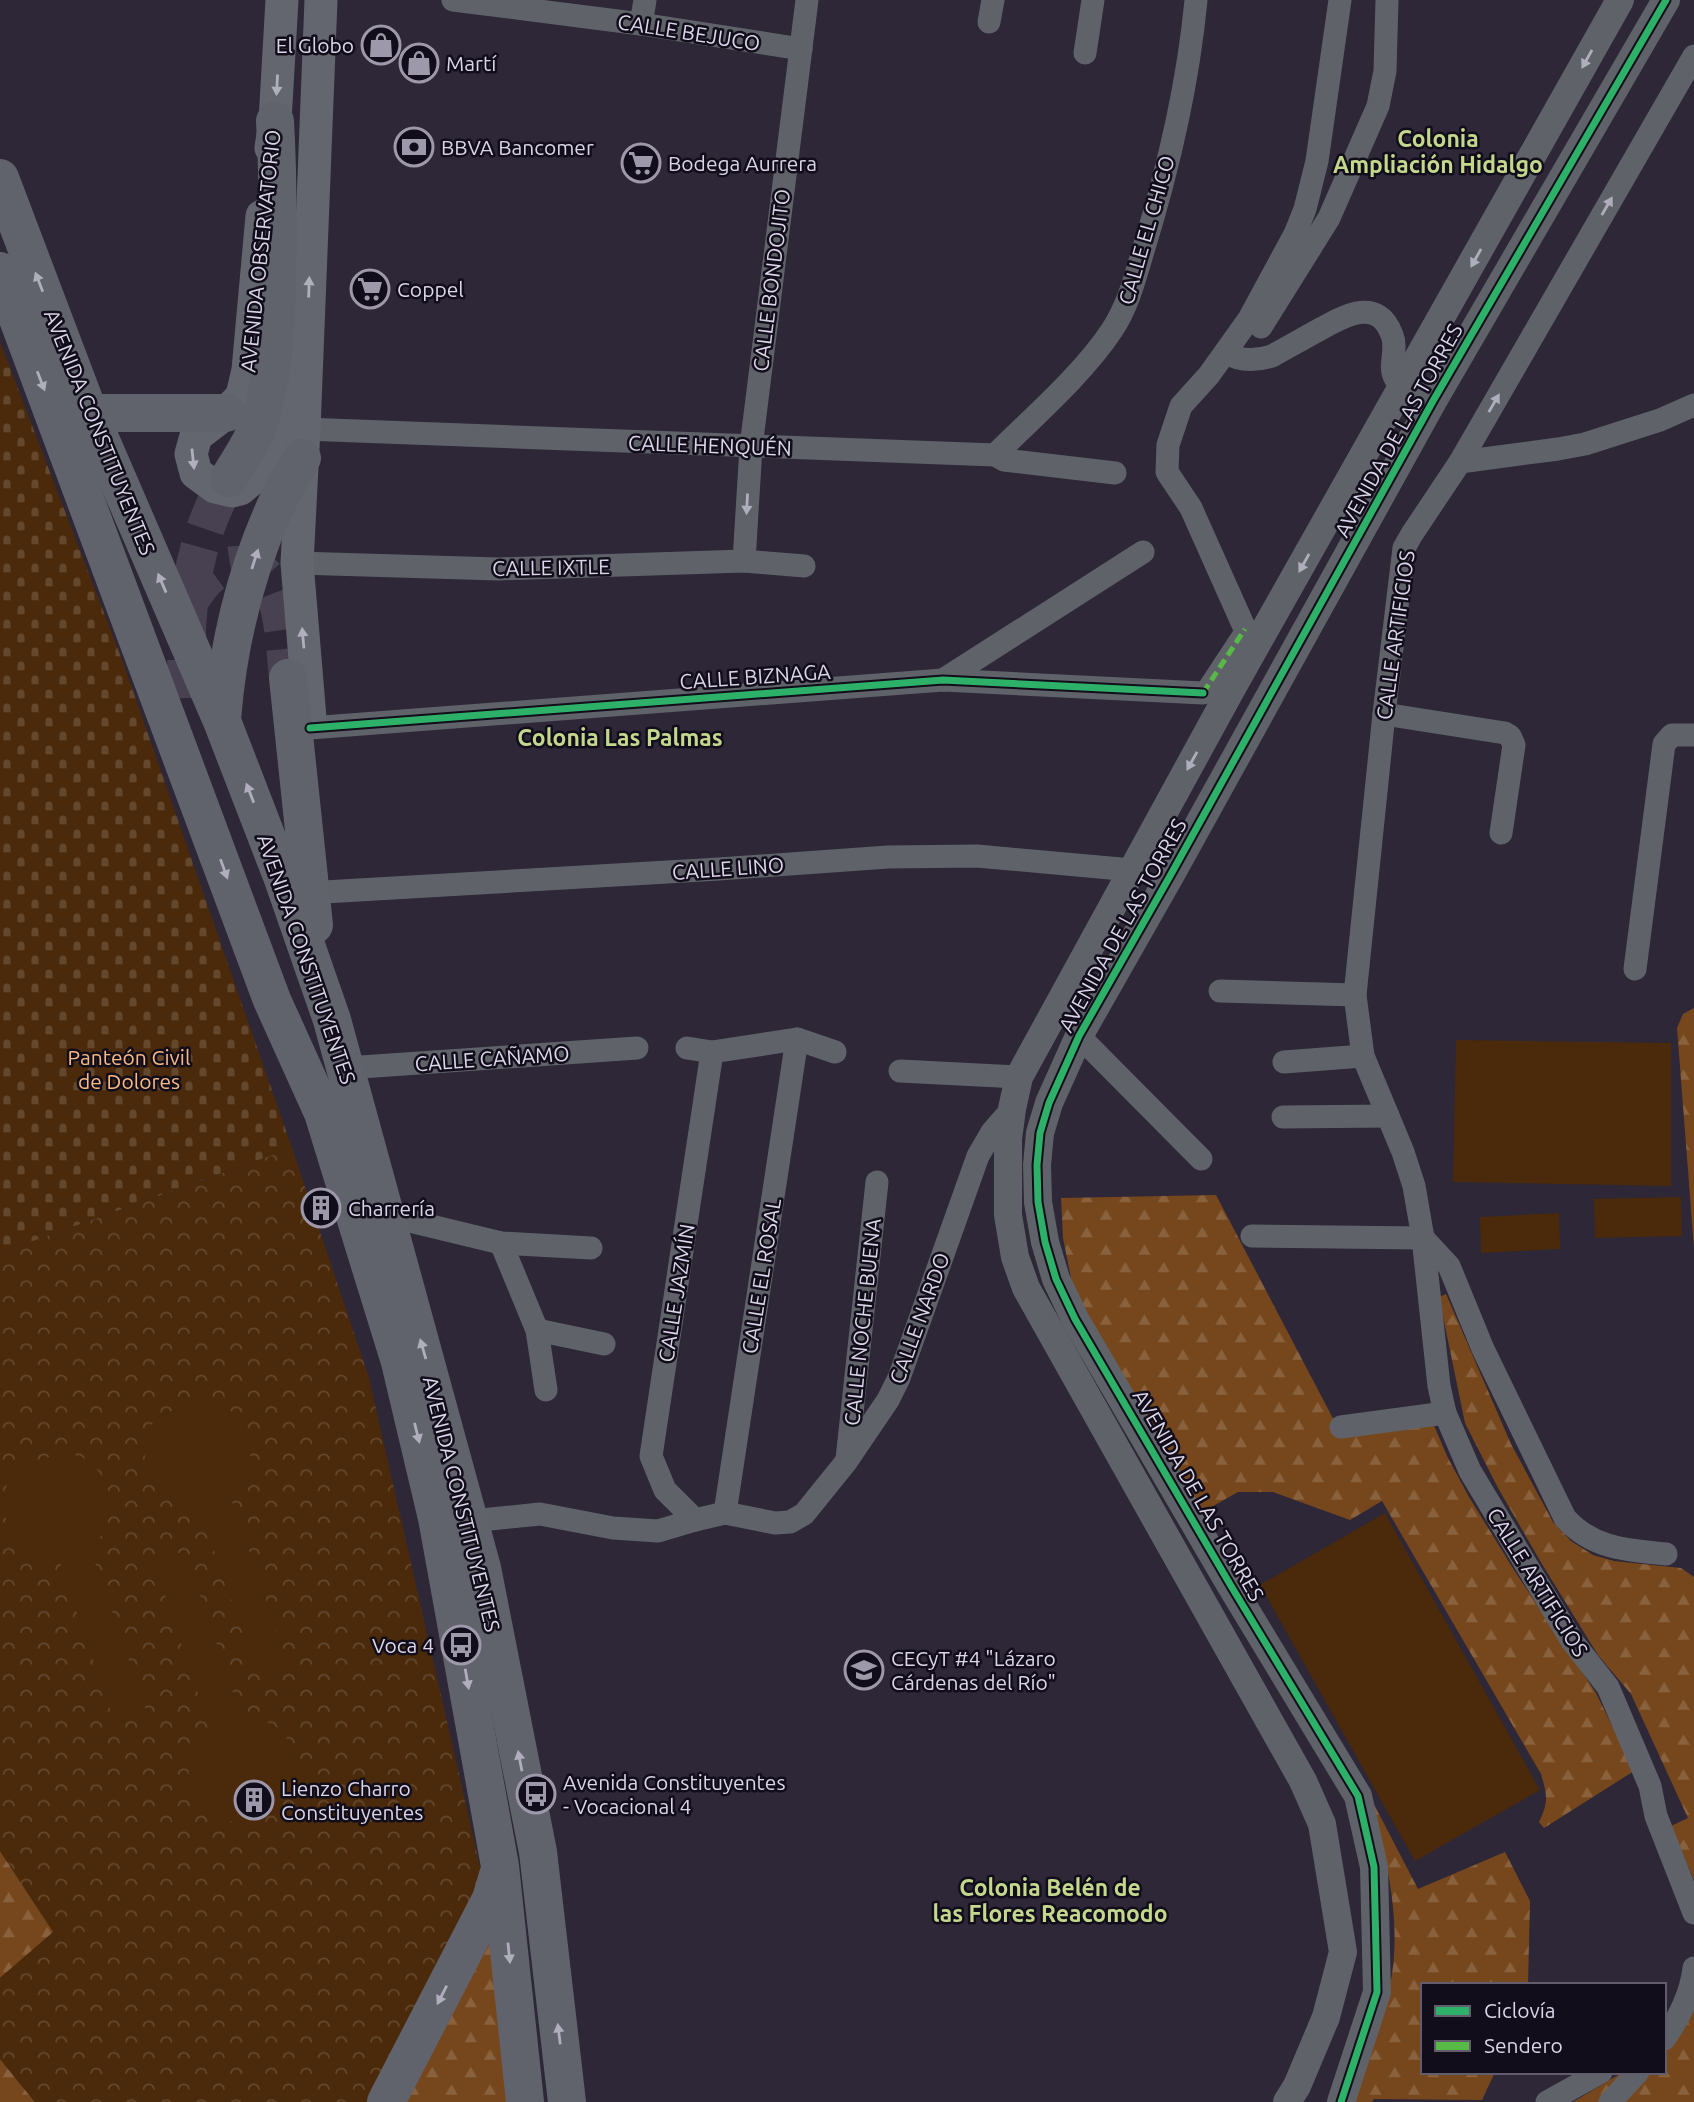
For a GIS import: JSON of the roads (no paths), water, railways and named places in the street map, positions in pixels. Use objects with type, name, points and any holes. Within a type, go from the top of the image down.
[{"type":"highway","points":[[229,478],[261,419],[276,343],[278,200],[275,121]]},
{"type":"highway","name":"AVENIDA CONSTITUYENTES","points":[[0,178],[89,413],[222,721],[283,880],[332,1020],[482,1567],[538,1852],[567,2102]]},
{"type":"highway","name":"AVENIDA CONSTITUYENTES","points":[[0,271],[272,1000],[323,1113],[400,1362],[438,1518],[500,1866],[525,2102]]},
{"type":"highway","points":[[89,413],[226,413]]},
{"type":"highway","points":[[222,721],[225,680],[242,601],[260,542],[303,443]]},
{"type":"highway","points":[[288,678],[332,1020]]},
{"type":"highway","points":[[187,698],[194,725],[303,1001],[336,1105],[365,1221],[372,1273]]},
{"type":"highway","points":[[386,2102],[491,1899],[500,1866]]},
{"type":"main road","name":"AVENIDA OBSERVATORIO","points":[[282,0],[275,121],[263,210],[248,370],[242,396],[197,436],[191,454],[196,473],[215,487],[232,491],[240,489],[265,465],[307,340]]},
{"type":"main road","name":"AVENIDA OBSERVATORIO","points":[[319,908],[310,728],[297,563],[321,0]]},
{"type":"street","points":[[641,24],[645,0]]},
{"type":"street","name":"CALLE BONDOJITO","points":[[744,561],[751,447],[807,0]]},
{"type":"street","points":[[1085,53],[1093,0]]},
{"type":"street","name":"CALLE EL CHICO","points":[[995,455],[1099,348],[1126,305],[1158,201],[1182,96],[1196,0]]},
{"type":"street","points":[[1233,357],[1249,319],[1295,234],[1305,209],[1317,161],[1340,0]]},
{"type":"street","points":[[1245,629],[1191,508],[1167,472],[1168,446],[1177,414],[1187,398],[1233,357],[1329,218],[1383,89],[1387,0]]},
{"type":"street","name":"AVENIDA DE LAS TORRES","points":[[1287,2102],[1297,2086],[1326,2017],[1343,1952],[1322,1824],[1303,1781],[1026,1288],[1015,1256],[1008,1215],[1008,1139],[1012,1109],[1019,1077],[1132,870],[1620,0]]},
{"type":"street","name":"AVENIDA DE LAS TORRES","points":[[1340,2102],[1377,1992],[1374,1867],[1357,1796],[1075,1319],[1056,1279],[1045,1242],[1038,1202],[1040,1133],[1049,1103],[1079,1037],[1119,964],[1433,401],[1666,0]]},
{"type":"street","name":"CALLE BEJUCO","points":[[468,1],[800,49]]},
{"type":"street","name":"CALLE ARTIFICIOS","points":[[1694,56],[1460,463],[1404,548],[1354,996],[1363,1056],[1403,1152],[1414,1186],[1445,1413],[1470,1471],[1572,1641],[1608,1687],[1650,1786],[1656,1816],[1694,1913]]},
{"type":"street","points":[[1233,357],[1262,360],[1344,316],[1364,312],[1381,319],[1391,332],[1395,350],[1394,377],[1433,401]]},
{"type":"street","points":[[1460,463],[1585,444],[1660,420],[1694,405]]},
{"type":"street","name":"CALLE HENQUÉN","points":[[303,443],[751,447],[995,455],[1004,460],[1115,473]]},
{"type":"street","points":[[943,680],[1143,552]]},
{"type":"street","name":"CALLE IXTLE","points":[[297,563],[498,569],[744,561],[804,566]]},
{"type":"street","name":"CALLE BIZNAGA","points":[[310,728],[943,680],[1203,693],[1245,629]]},
{"type":"street","points":[[1384,714],[1510,736],[1514,745],[1501,833]]},
{"type":"street","points":[[1635,969],[1664,744],[1672,735],[1694,735]]},
{"type":"street","name":"CALLE LINO","points":[[319,908],[719,869],[888,857],[977,856],[1132,870]]},
{"type":"street","points":[[1092,943],[1119,964]]},
{"type":"street","points":[[1220,991],[1354,996]]},
{"type":"street","points":[[1079,1037],[1201,1159]]},
{"type":"street","points":[[687,1048],[712,1052],[797,1039],[835,1052]]},
{"type":"street","name":"CALLE EL ROSAL","points":[[725,1513],[797,1039]]},
{"type":"street","name":"CALLE CAÑAMO","points":[[346,1068],[637,1048]]},
{"type":"street","name":"CALLE JAZMÍN","points":[[695,1520],[665,1490],[651,1456],[712,1052]]},
{"type":"street","points":[[1284,1062],[1363,1056]]},
{"type":"street","points":[[900,1071],[1019,1077]]},
{"type":"street","name":"CALLE NARDO","points":[[725,1513],[775,1523],[790,1522],[804,1514],[846,1462],[888,1400],[978,1156],[992,1132],[1012,1109]]},
{"type":"street","points":[[1283,1117],[1388,1116]]},
{"type":"street","name":"CALLE NOCHE BUENA","points":[[846,1462],[877,1182]]},
{"type":"street","points":[[385,1215],[501,1243],[591,1248]]},
{"type":"street","points":[[1252,1236],[1423,1238],[1449,1266],[1483,1349],[1565,1518],[1577,1530],[1598,1542],[1666,1554]]},
{"type":"street","points":[[501,1243],[537,1330],[546,1390]]},
{"type":"street","points":[[537,1330],[604,1344]]},
{"type":"street","points":[[1341,1427],[1445,1413]]},
{"type":"street","points":[[471,1521],[540,1514],[612,1528],[658,1531],[725,1513]]},
{"type":"street","points":[[1169,1543],[1196,1526]]},
{"type":"street","points":[[1666,2036],[1685,2000],[1694,1968]]},
{"type":"street","points":[[1666,2019],[1685,2000]]},
{"type":"street","points":[[1547,2102],[1597,2074]]},
{"type":"street","points":[[1610,2102],[1636,2074]]},
{"type":"tunnel","points":[[187,698],[188,612],[197,557],[215,504],[229,478]]},
{"type":"tunnel","points":[[189,602],[203,582],[222,568],[238,565],[261,572],[270,583],[279,609],[288,678]]},
{"type":"place","name":"El Globo","points":[[381,45]]},
{"type":"place","name":"Martí","points":[[419,63]]},
{"type":"place","name":"BBVA Bancomer","points":[[414,147]]},
{"type":"place","name":"Bodega Aurrera","points":[[641,163]]},
{"type":"place","name":"Coppel","points":[[370,289]]},
{"type":"place","name":"Charrería","points":[[321,1208]]},
{"type":"place","name":"Voca 4","points":[[461,1645]]},
{"type":"place","name":"CECyT #4 \"Lázaro Cárdenas del Río\"","points":[[864,1670]]},
{"type":"place","name":"Avenida Constituyentes - Vocacional 4","points":[[536,1794]]},
{"type":"place","name":"Lienzo Charro Constituyentes","points":[[254,1800]]},
{"type":"district","name":"Colonia Ampliación Hidalgo","points":[[1438,151]]},
{"type":"district","name":"Colonia Las Palmas","points":[[620,737]]},
{"type":"district","name":"Colonia Belén de las Flores Reacomodo","points":[[1050,1900]]},
{"type":"park label","name":"Panteón Civil de Dolores","points":[[129,1069]]}]
